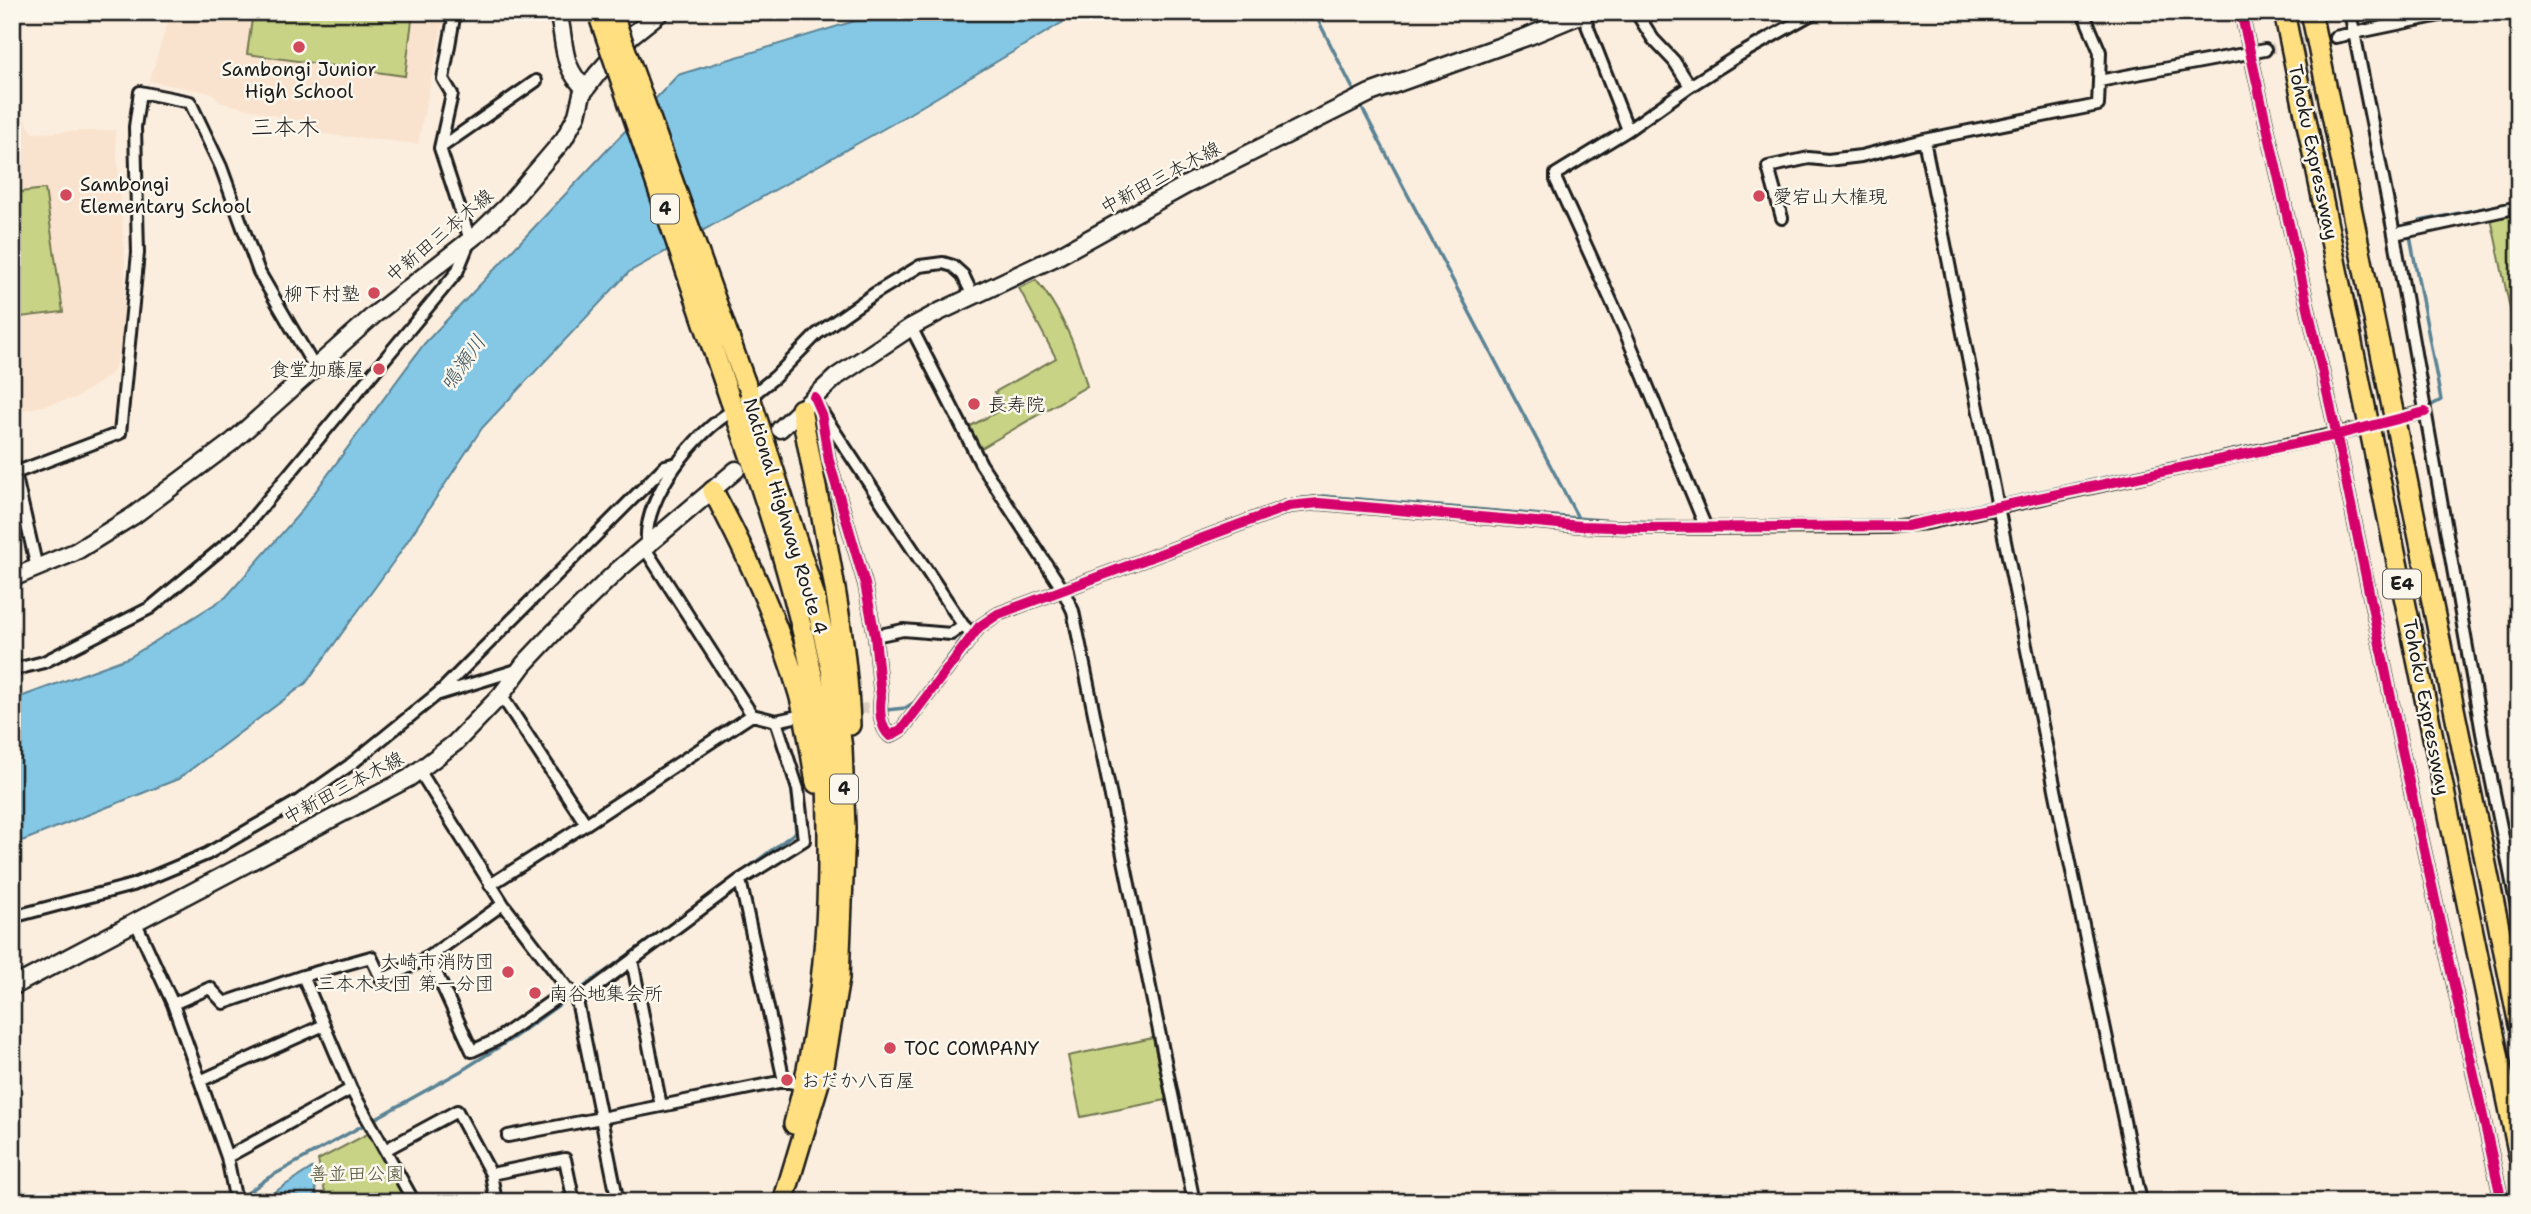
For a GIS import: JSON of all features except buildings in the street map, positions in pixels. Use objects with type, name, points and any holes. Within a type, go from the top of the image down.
[{"type":"highway","name":"Tohoku Expressway","points":[[2284,12],[2519,1156]]},
{"type":"highway","name":"Tohoku Expressway","points":[[2311,12],[2519,1025]]},
{"type":"highway","name":"National Highway Route 4","points":[[606,15],[748,389],[814,594],[831,669],[842,748],[845,828],[839,978],[824,1066],[783,1202]]},
{"type":"highway","name":"National Highway Route 4","points":[[606,15],[782,550],[810,663],[824,748],[828,792],[828,850],[823,972],[818,1017],[804,1085],[770,1202]]},
{"type":"highway","points":[[808,403],[849,686],[853,827],[843,908]]},
{"type":"highway","points":[[713,491],[735,531],[762,594],[782,642],[799,694],[828,850]]},
{"type":"main road","points":[[558,12],[569,68],[586,89]]},
{"type":"main road","name":"中新田三本木線","points":[[12,578],[75,552],[133,516],[232,442],[374,314],[470,240],[507,206],[564,139],[577,115],[586,89],[632,35],[661,12]]},
{"type":"main road","name":"中新田三本木線","points":[[780,429],[836,377],[911,327],[1075,248],[1188,184],[1370,93],[1585,14]]},
{"type":"main road","name":"中新田三本木線","points":[[12,987],[409,778],[455,743],[501,695],[520,669],[589,597],[645,545],[736,470]]},
{"type":"main road","points":[[12,1192],[16,1202]]},
{"type":"street","points":[[12,670],[44,662],[150,608],[241,532],[457,272],[470,240],[440,148],[452,94],[443,79],[455,12]]},
{"type":"street","points":[[1636,12],[1653,39],[1674,61],[1690,86]]},
{"type":"street","points":[[1704,524],[1624,329],[1556,180],[1556,174],[1628,130],[1739,55],[1815,12]]},
{"type":"street","points":[[1782,218],[1768,167],[1809,158],[1828,160],[1861,156],[1924,140],[2098,105],[2100,52],[2083,12]]},
{"type":"street","points":[[2241,12],[2252,52],[2336,435],[2400,746],[2502,1202]]},
{"type":"street","points":[[2350,12],[2394,234],[2482,733],[2519,917]]},
{"type":"street","points":[[2335,37],[2455,12]]},
{"type":"street","points":[[1585,14],[1628,130]]},
{"type":"street","points":[[2099,81],[2265,50]]},
{"type":"street","points":[[440,148],[536,81]]},
{"type":"street","points":[[14,474],[120,433],[138,253],[135,127],[140,92],[190,102],[221,167],[259,272],[315,368]]},
{"type":"street","points":[[1924,140],[2141,1202]]},
{"type":"street","points":[[2394,234],[2519,207]]},
{"type":"street","points":[[748,389],[769,383],[817,334],[852,308],[920,266],[943,263],[953,266],[963,275],[974,296]]},
{"type":"street","points":[[911,327],[981,464],[1060,586],[1073,611],[1194,1202]]},
{"type":"street","points":[[808,403],[829,421],[968,630]]},
{"type":"street","points":[[732,404],[677,463],[655,504],[646,529],[645,545],[752,715],[776,721],[794,717]]},
{"type":"street","points":[[2407,416],[2424,412]]},
{"type":"street","points":[[821,413],[829,461],[864,584],[875,636],[881,697],[873,707],[885,732],[890,736],[896,734],[918,709],[968,630]]},
{"type":"street","points":[[875,636],[903,630],[951,634],[968,630],[1060,586],[1271,511],[1307,503],[1581,526],[1704,524],[1888,527],[1927,523],[1997,504],[2355,430]]},
{"type":"street","points":[[12,460],[37,568]]},
{"type":"street","points":[[12,918],[133,885],[207,854],[297,802],[350,765],[436,695],[665,466],[677,463]]},
{"type":"street","points":[[436,695],[520,669]]},
{"type":"street","points":[[501,695],[586,824]]},
{"type":"street","points":[[490,885],[752,715]]},
{"type":"street","points":[[429,957],[472,1051],[496,1040],[632,960],[740,880],[804,840],[798,789],[776,721]]},
{"type":"street","points":[[419,770],[503,904],[573,995],[618,1202]]},
{"type":"street","points":[[740,880],[784,1081]]},
{"type":"street","points":[[173,1004],[210,988],[224,1003],[303,976],[371,957],[382,980],[429,957],[503,904]]},
{"type":"street","points":[[136,923],[173,1004],[227,1157],[236,1199]]},
{"type":"street","points":[[632,960],[661,1106]]},
{"type":"street","points":[[303,976],[351,1089],[414,1202]]},
{"type":"street","points":[[200,1080],[324,1026]]},
{"type":"street","points":[[508,1136],[784,1081],[804,1085]]},
{"type":"street","points":[[227,1157],[351,1089]]},
{"type":"street","points":[[385,1150],[457,1111],[491,1174],[496,1202]]},
{"type":"street","points":[[491,1174],[565,1159],[574,1202]]},
{"type":"shaded area","name":"Sambongi Junior High School","points":[[171,12],[445,12],[418,144],[303,132],[301,122],[219,102],[212,93],[149,81]]},
{"type":"shaded area","name":"Sambongi Elementary School","points":[[12,98],[33,133],[115,130],[125,257],[124,333],[113,373],[76,398],[12,413]]},
{"type":"green space","points":[[253,12],[413,12],[405,76],[247,54]]},
{"type":"green space","points":[[45,189],[63,312],[12,318],[12,193]]},
{"type":"green space","points":[[2519,213],[2519,352],[2491,218]]},
{"type":"green space","points":[[1036,280],[1054,304],[1068,330],[1087,386],[980,449],[967,428],[1004,408],[995,392],[1056,358],[1019,288]]},
{"type":"green space","points":[[1153,1038],[1166,1100],[1081,1117],[1068,1056]]},
{"type":"green space","name":"善並田公園","points":[[369,1133],[407,1202],[327,1202],[318,1160]]},
{"type":"water","name":"鳴瀬川","points":[[884,12],[1080,12],[892,124],[629,272],[482,428],[399,554],[306,683],[178,779],[12,845],[12,700],[130,657],[226,597],[298,515],[424,344],[678,75]]},
{"type":"water","points":[[312,1168],[318,1202],[259,1202]]},
{"type":"waterway","points":[[1314,12],[1353,89]]},
{"type":"waterway","points":[[1362,108],[1578,518]]},
{"type":"waterway","points":[[2420,221],[2519,201]]},
{"type":"waterway","points":[[2410,236],[2441,400],[2430,406]]},
{"type":"waterway","points":[[886,710],[905,708],[915,702],[972,625],[993,610],[1289,500],[1323,496],[1612,521],[1907,520],[2331,429]]},
{"type":"waterway","points":[[784,728],[795,722]]},
{"type":"waterway","points":[[730,881],[796,832],[792,792],[776,734]]},
{"type":"waterway","points":[[238,1200],[268,1178],[461,1071],[513,1038],[721,888]]},
{"type":"tunnel","points":[[2265,50],[2335,37]]},
{"type":"tunnel","points":[[846,711],[868,708]]},
{"type":"cycle path","points":[[2241,12],[2334,423],[2401,746],[2502,1202]]},
{"type":"cycle path","points":[[814,397],[821,413],[829,461],[865,584],[875,636],[881,718],[890,736],[902,729],[979,627],[998,614],[1289,506],[1319,503],[1581,526],[1907,526],[2336,435],[2425,412]]},
{"type":"place","name":"Sambongi Junior High School","points":[[299,47]]},
{"type":"place","name":"Sambongi Elementary School","points":[[66,195]]},
{"type":"place","name":"愛宕山大権現","points":[[1759,196]]},
{"type":"place","name":"柳下村塾","points":[[374,293]]},
{"type":"place","name":"食堂加藤屋","points":[[379,369]]},
{"type":"place","name":"長寿院","points":[[974,404]]},
{"type":"place","name":"大崎市消防団 三本木支団 第一分団","points":[[508,972]]},
{"type":"place","name":"南谷地集会所","points":[[535,993]]},
{"type":"place","name":"TOC COMPANY","points":[[890,1048]]},
{"type":"place","name":"おだか八百屋","points":[[787,1080]]},
{"type":"district","name":"三本木","points":[[285,127]]}]
